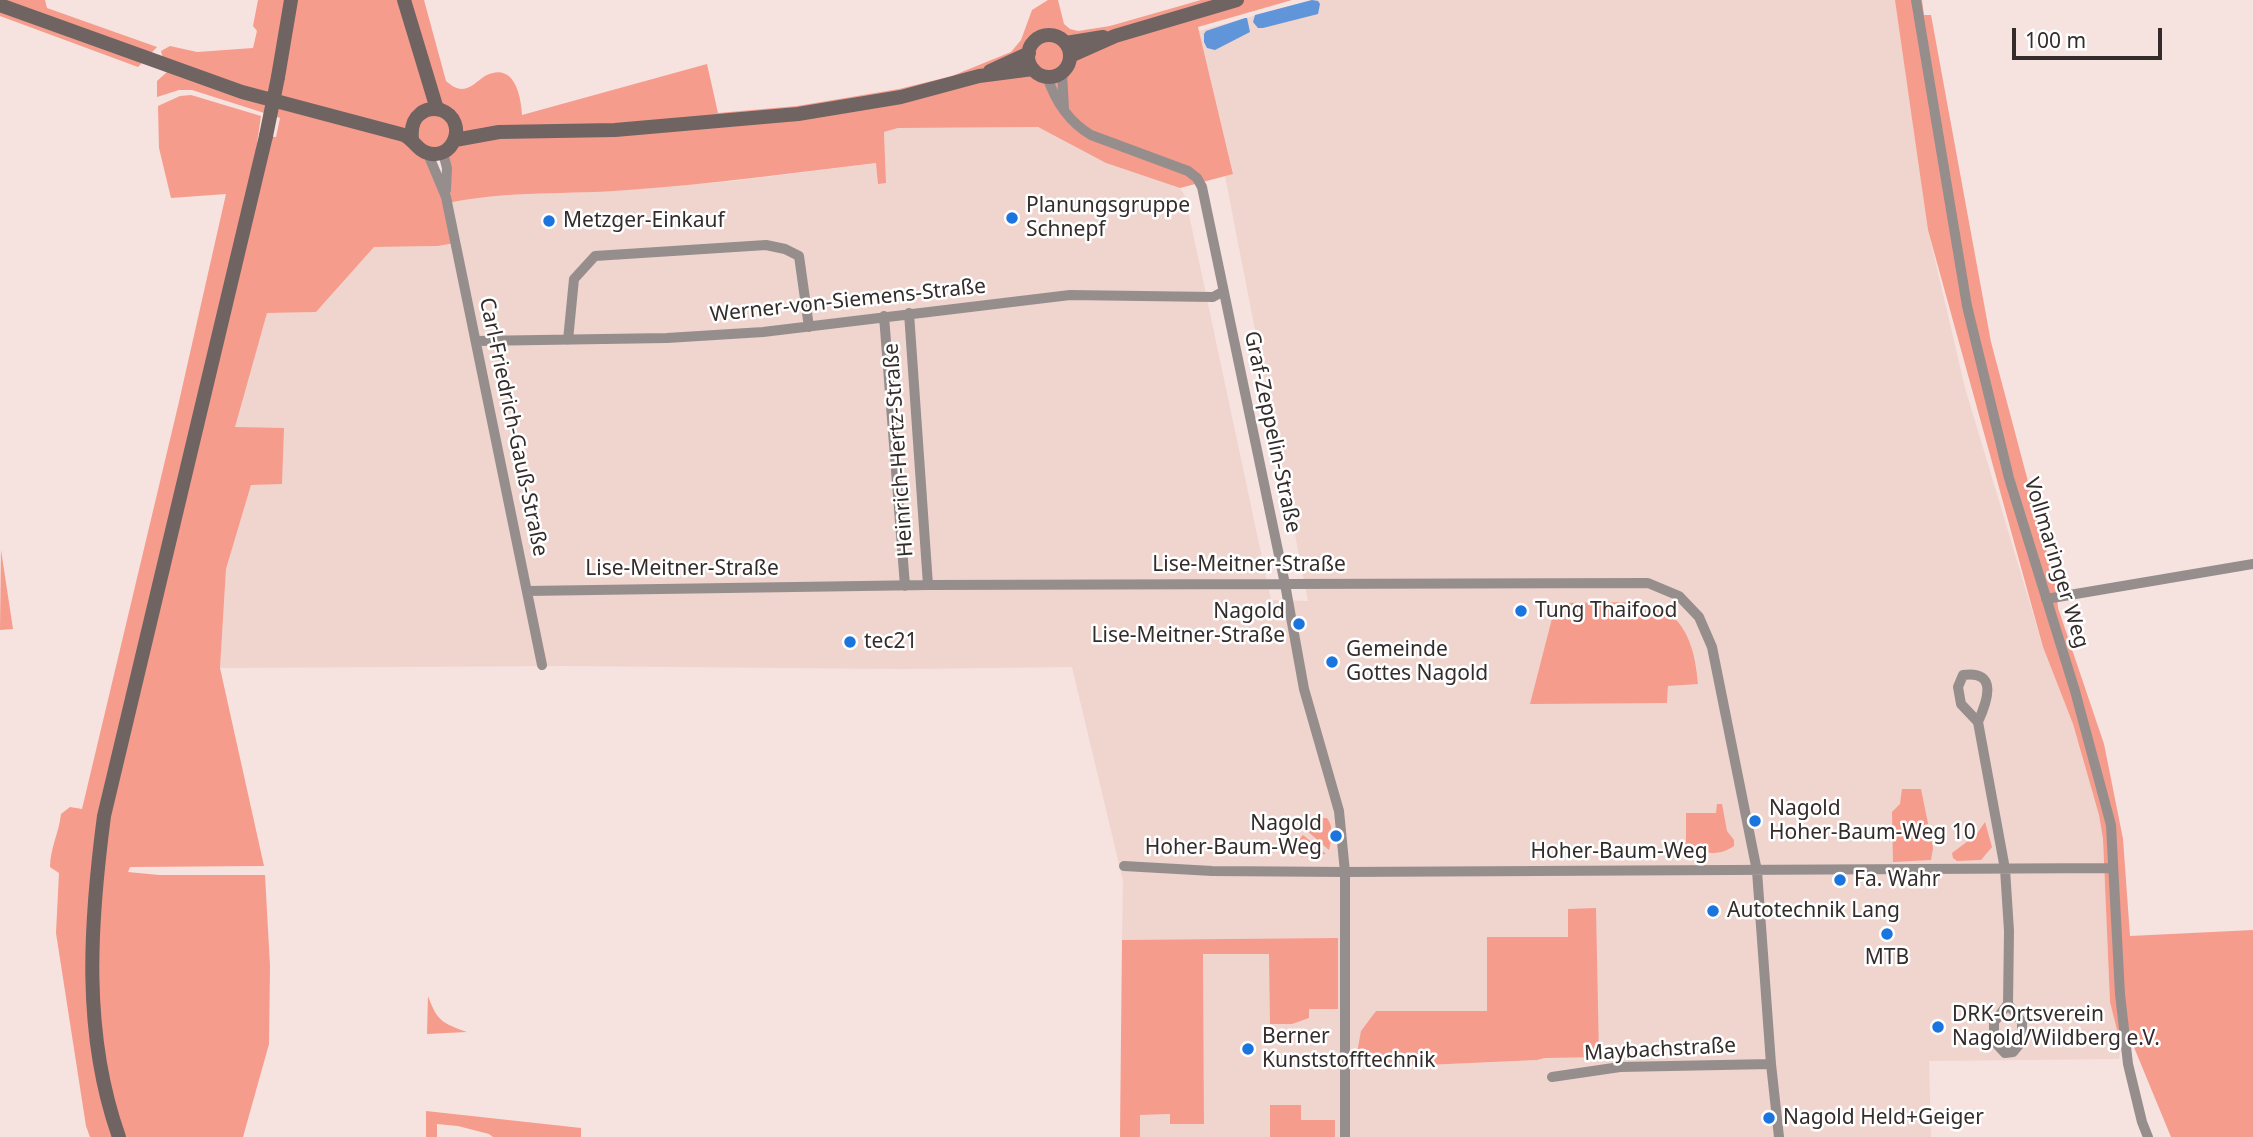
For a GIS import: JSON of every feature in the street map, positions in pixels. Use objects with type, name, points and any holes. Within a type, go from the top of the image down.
[{"type":"street","points":[[119,1137],[99,1065],[92,978],[104,816],[266,136],[291,0]]},
{"type":"street","points":[[404,0],[425,74],[430,111],[412,131]]},
{"type":"street","points":[[1068,50],[1237,0]]},
{"type":"street","name":"Vollmaringer Weg","points":[[1916,0],[1967,306],[2009,478],[2076,691],[2108,815],[2120,994],[2128,1064],[2148,1137]]},
{"type":"street","points":[[0,5],[242,92],[330,117],[412,131]]},
{"type":"street","points":[[1033,69],[1029,53],[1033,43],[1042,36],[1055,36],[1068,50]]},
{"type":"street","points":[[1064,109],[1062,72],[1068,50]]},
{"type":"street","points":[[979,76],[1029,53]]},
{"type":"street","points":[[412,131],[421,151],[436,153],[456,134],[615,130],[798,114],[901,97],[979,76],[1033,69],[1048,76],[1062,72]]},
{"type":"street","name":"Graf-Zeppelin-Straße","points":[[1048,76],[1053,93],[1072,121],[1091,135],[1174,164],[1197,178],[1202,187],[1285,584],[1304,689],[1339,811],[1345,872],[1345,1137]]},
{"type":"street","points":[[430,111],[450,115],[456,134]]},
{"type":"street","name":"Carl-Friedrich-Gauß-Straße","points":[[436,153],[542,665]]},
{"type":"street","points":[[568,340],[574,279],[595,256],[766,245],[785,249],[799,257],[809,327]]},
{"type":"street","name":"Werner-von-Siemens-Straße","points":[[476,341],[667,338],[809,327],[1070,295],[1213,297],[1222,292]]},
{"type":"street","name":"Heinrich-Hertz-Straße","points":[[909,313],[928,585]]},
{"type":"street","name":"Heinrich-Hertz-Straße","points":[[884,316],[905,586]]},
{"type":"street","points":[[2046,599],[2253,564]]},
{"type":"street","name":"Lise-Meitner-Straße","points":[[527,591],[928,585],[1648,583],[1679,596],[1699,617],[1712,647],[1757,871],[1779,1137]]},
{"type":"street","points":[[1978,723],[2005,869],[2009,931],[2008,1004]]},
{"type":"street","name":"Hoher-Baum-Weg","points":[[1125,866],[1212,871],[1345,872],[2113,868]]},
{"type":"street","name":"Maybachstraße","points":[[1552,1077],[1620,1067],[1771,1063]]},
{"type":"shaded area","points":[[0,0],[45,0],[47,8],[157,47],[138,67],[0,16]]},
{"type":"shaded area","points":[[258,0],[424,0],[446,81],[456,88],[465,89],[485,76],[503,73],[509,76],[518,90],[522,115],[707,64],[718,113],[797,106],[899,89],[952,76],[1011,52],[1021,40],[1032,10],[1048,0],[1058,0],[1064,24],[1078,31],[1110,26],[1201,0],[1292,0],[1198,27],[1233,174],[1180,188],[1106,163],[1038,127],[898,128],[884,132],[886,183],[878,184],[876,163],[690,185],[493,196],[448,203],[455,243],[438,246],[374,247],[316,312],[267,313],[235,427],[284,428],[282,484],[251,485],[226,569],[220,668],[264,866],[130,867],[128,872],[159,875],[265,875],[270,966],[269,1044],[243,1137],[90,1137],[86,1126],[56,933],[59,873],[50,867],[50,860],[61,814],[70,807],[82,809],[226,194],[171,198],[159,148],[158,106],[180,96],[191,95],[261,116],[249,200],[266,136],[276,137],[280,118],[192,90],[179,90],[157,97],[157,81],[167,72],[258,91],[163,59],[161,51],[170,46],[197,52],[253,48],[257,31],[253,26]],"holes":[[[443,153],[446,194],[429,154]]]},
{"type":"shaded area","points":[[1311,0],[1897,0],[1928,230],[1965,388],[2043,647],[2073,724],[2099,815],[2103,839],[2110,1002],[2121,1046],[2119,1059],[1929,1061],[1931,1137],[1335,1137],[1335,1120],[1301,1120],[1301,1106],[1270,1106],[1270,1137],[1140,1137],[1140,1115],[1170,1114],[1171,1124],[1204,1124],[1203,954],[1270,954],[1270,1024],[1292,1024],[1309,1009],[1338,1009],[1338,939],[1122,940],[1123,881],[1072,667],[220,668],[226,569],[251,485],[282,483],[234,427],[267,313],[316,312],[374,247],[461,243],[452,202],[499,194],[625,190],[734,181],[877,163],[886,183],[884,132],[898,128],[1038,127],[1106,163],[1180,188],[1185,196],[1271,600],[1308,601],[1225,176],[1233,173],[1199,31]],"holes":[[[1663,610],[1696,664],[1698,683],[1668,686],[1667,703]],[[1568,937],[1545,1058],[1426,1065],[1355,1063],[1376,1011],[1487,1011]]]},
{"type":"shaded area","points":[[1895,0],[1922,0],[1924,15],[1931,15],[1991,342],[2056,587],[2058,608],[2104,744],[2123,839],[2130,936],[2253,930],[2253,1137],[2171,1137],[2131,1040],[2121,1046],[2110,1002],[2103,839],[2099,815],[2073,724],[2043,647],[1928,230]]},
{"type":"shaded area","points":[[1,550],[13,629],[0,630]]},
{"type":"shaded area","points":[[1640,602],[1662,609],[1679,623],[1693,652],[1698,684],[1668,686],[1667,703],[1530,704],[1556,603]]},
{"type":"shaded area","points":[[1902,789],[1921,789],[1933,848],[1931,860],[1893,862],[1892,812],[1900,804]]},
{"type":"shaded area","points":[[1717,804],[1722,804],[1727,831],[1734,840],[1734,846],[1714,853],[1679,849],[1680,841],[1686,842],[1686,813],[1716,813]]},
{"type":"shaded area","points":[[1327,818],[1331,829],[1329,850],[1306,830]]},
{"type":"shaded area","points":[[1985,822],[1992,847],[1981,860],[1957,861],[1953,858],[1952,853],[1976,835]]},
{"type":"shaded area","points":[[1303,835],[1326,854],[1302,857],[1296,852],[1298,841]]},
{"type":"shaded area","points":[[1596,908],[1599,1057],[1426,1065],[1355,1064],[1361,1031],[1376,1011],[1487,1011],[1487,937],[1568,937],[1568,909]]},
{"type":"shaded area","points":[[1338,938],[1338,1009],[1309,1009],[1309,1018],[1292,1024],[1270,1024],[1269,954],[1203,954],[1204,1124],[1170,1124],[1170,1114],[1140,1115],[1140,1137],[1120,1137],[1122,940]]},
{"type":"shaded area","points":[[428,996],[434,1011],[442,1020],[467,1032],[427,1034]]},
{"type":"shaded area","points":[[1270,1105],[1301,1105],[1301,1120],[1335,1120],[1335,1137],[1270,1137]]},
{"type":"shaded area","points":[[426,1111],[581,1128],[581,1137],[493,1137],[458,1126],[437,1124],[437,1137],[426,1137]]},
{"type":"water","points":[[1312,0],[1320,4],[1318,14],[1263,28],[1258,28],[1253,22],[1255,15]]},
{"type":"water","points":[[1245,18],[1250,32],[1215,50],[1207,48],[1204,42],[1206,31]]},
{"type":"place","name":"Planungsgruppe Schnepf","points":[[1012,218]]},
{"type":"place","name":"Metzger-Einkauf","points":[[549,221]]},
{"type":"place","name":"Tung Thaifood","points":[[1521,611]]},
{"type":"place","name":"Nagold Lise-Meitner-Straße","points":[[1299,624]]},
{"type":"place","name":"tec21","points":[[850,642]]},
{"type":"place","name":"Gemeinde Gottes Nagold","points":[[1332,662]]},
{"type":"place","name":"Nagold Hoher-Baum-Weg 10","points":[[1755,821]]},
{"type":"place","name":"Nagold Hoher-Baum-Weg","points":[[1336,836]]},
{"type":"place","name":"Fa. Wahr","points":[[1840,880]]},
{"type":"place","name":"Autotechnik Lang","points":[[1713,911]]},
{"type":"place","name":"MTB","points":[[1887,934]]},
{"type":"place","name":"DRK-Ortsverein Nagold/Wildberg e.V.","points":[[1938,1027]]},
{"type":"place","name":"Berner Kunststofftechnik","points":[[1248,1049]]},
{"type":"place","name":"Nagold Held+Geiger","points":[[1769,1118]]}]
